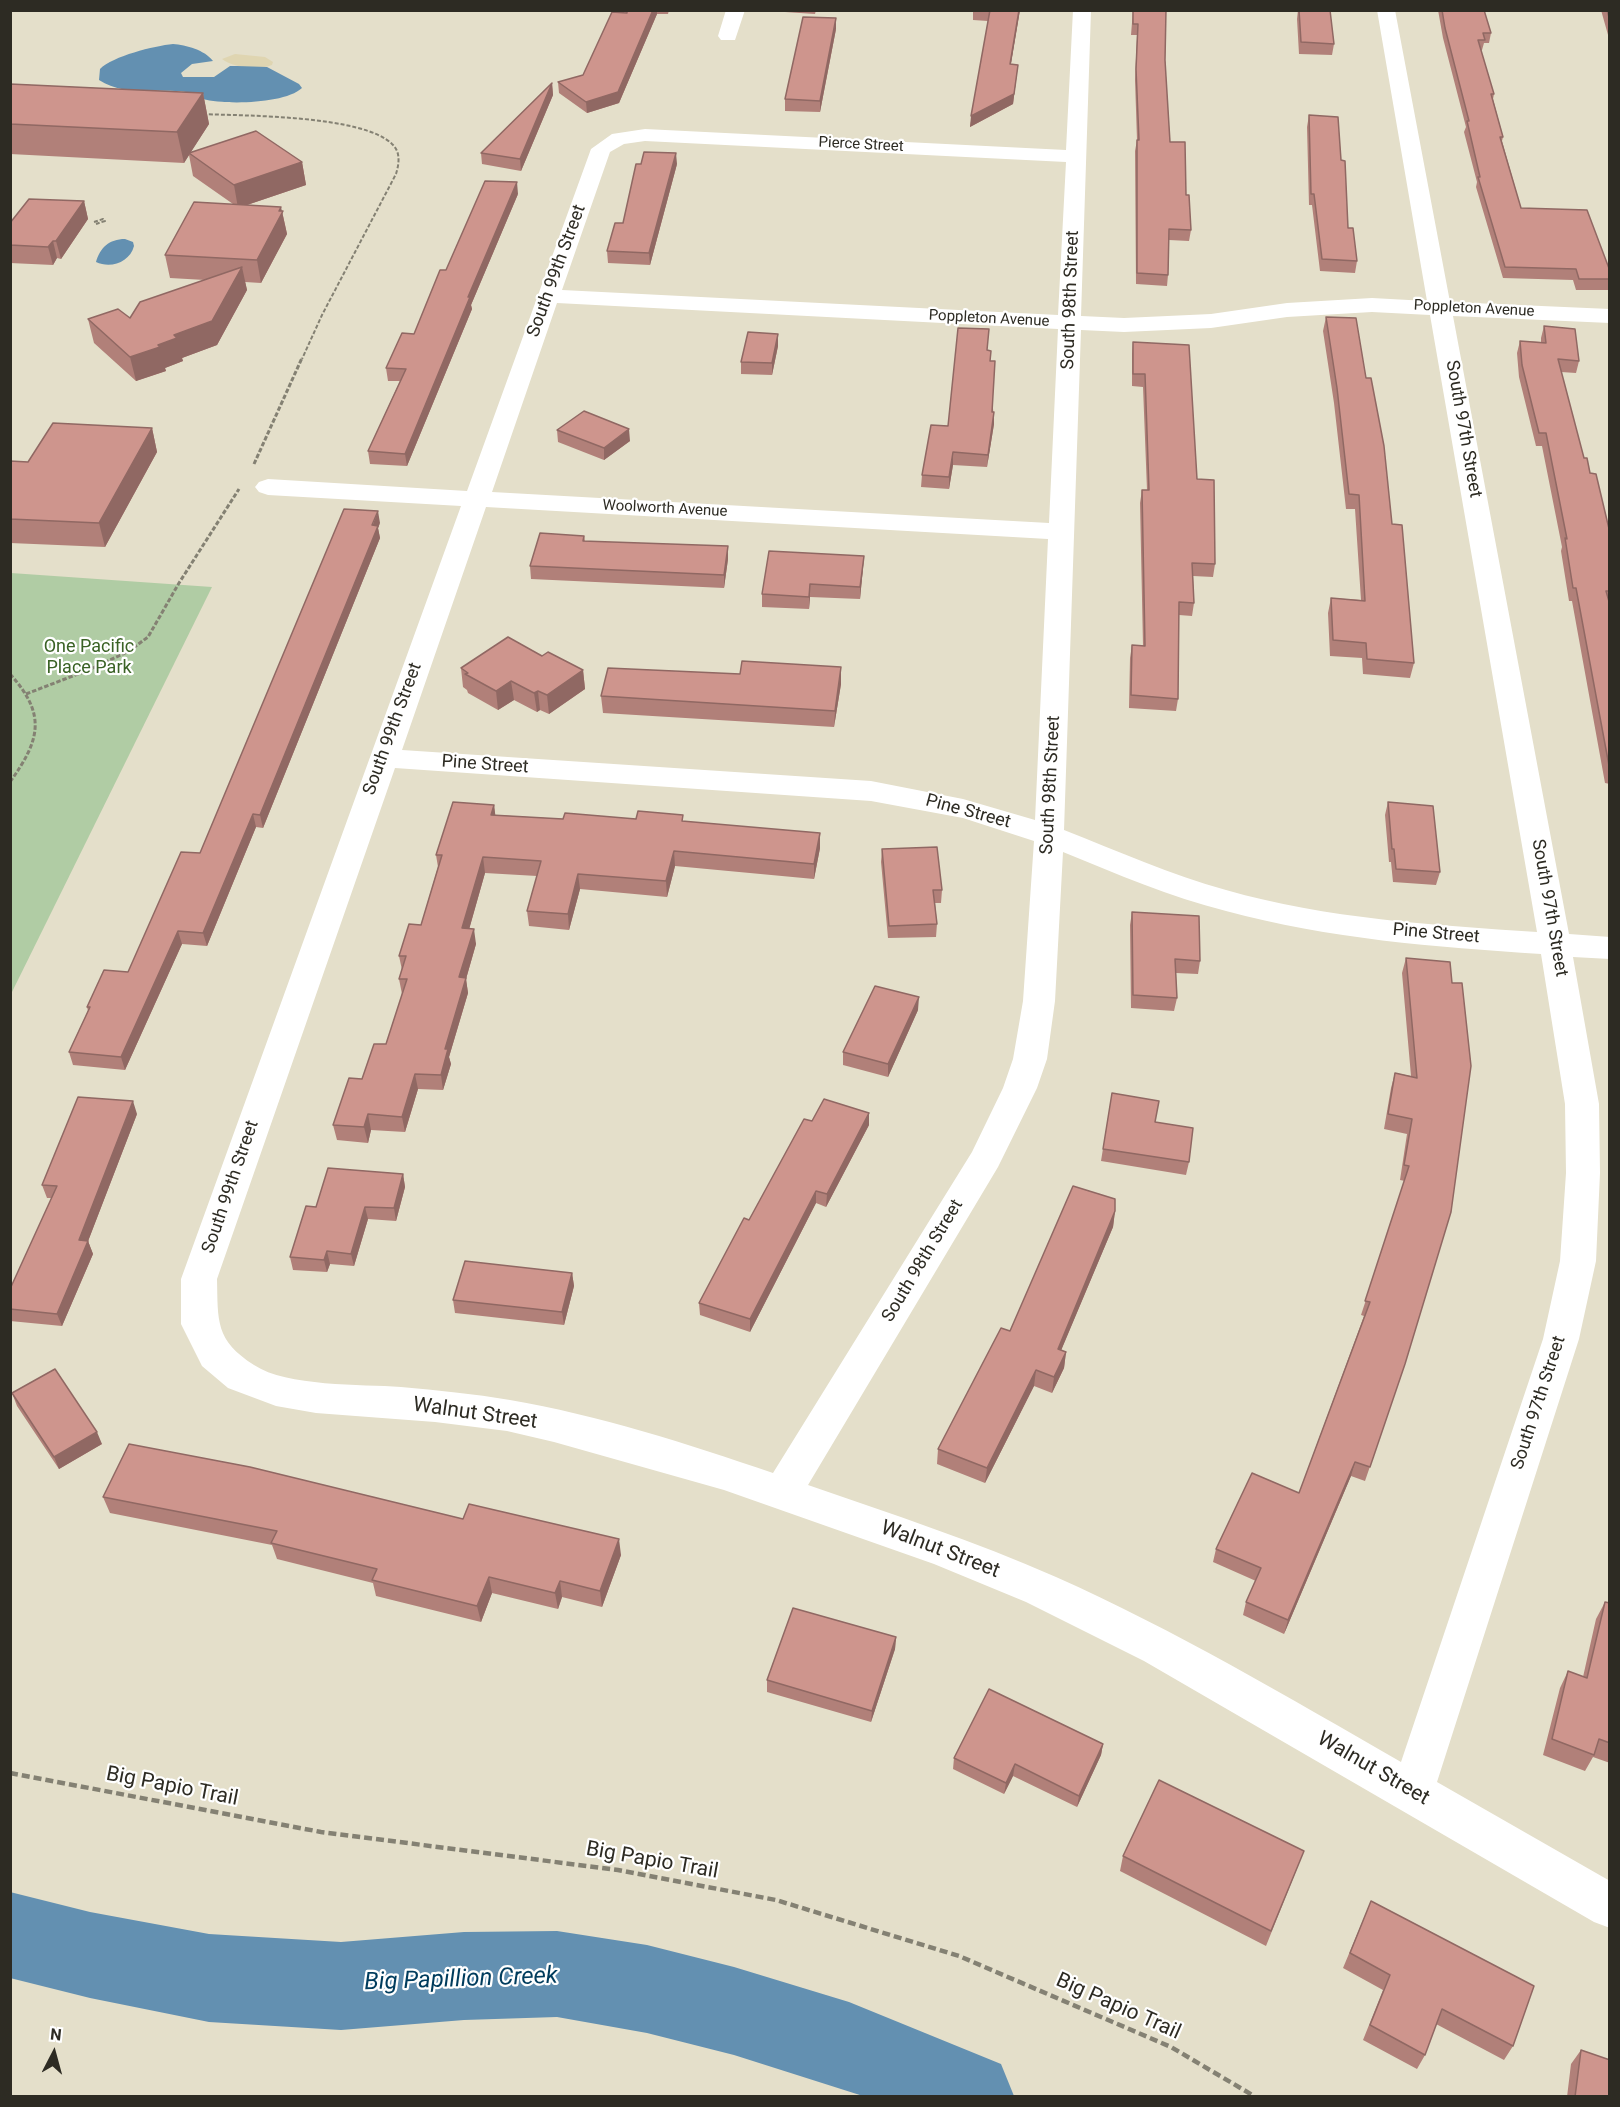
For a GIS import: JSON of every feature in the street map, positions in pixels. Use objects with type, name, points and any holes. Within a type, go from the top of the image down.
[{"type":"street","points":[[728,36],[736,10]]},
{"type":"street","name":"South 98th Street","points":[[782,1493],[986,1158],[1020,1088],[1030,1059],[1039,1001],[1049,837],[1082,10]]},
{"type":"street","name":"South 97th Street","points":[[1386,10],[1556,944],[1582,1104],[1583,1173],[1578,1261],[1561,1339],[1413,1791]]},
{"type":"street","name":"Pierce Street","points":[[645,135],[1041,153],[1076,157]]},
{"type":"street","name":"South 99th Street","points":[[213,1355],[201,1333],[196,1301],[199,1279],[383,758],[601,149],[619,138],[645,135]]},
{"type":"street","name":"Poppleton Avenue","points":[[548,296],[1070,323],[1164,325],[1329,306],[1441,308],[1610,316]]},
{"type":"street","name":"Woolworth Avenue","points":[[268,487],[1062,532]]},
{"type":"street","name":"Pine Street","points":[[383,758],[871,791],[952,806],[1017,824],[1177,886],[1277,913],[1407,933],[1610,948]]},
{"type":"street","name":"Walnut Street","points":[[213,1355],[222,1365],[256,1384],[298,1397],[430,1406],[527,1419],[639,1448],[935,1545],[1070,1602],[1197,1668],[1610,1906]]},
{"type":"path","points":[[26,694],[91,669],[129,651],[148,637],[255,463],[322,315],[396,174],[400,161],[395,146],[388,139],[366,129],[332,123],[201,114]]},
{"type":"path","points":[[241,486],[268,487]]},
{"type":"path","points":[[10,674],[26,694],[36,712],[35,740],[29,754],[10,782]]},
{"type":"path","name":"Big Papio Trail","points":[[10,1773],[321,1832],[618,1870],[776,1900],[959,1956],[1171,2047],[1254,2097]]},
{"type":"green space","name":"One Pacific Place Park","points":[[10,573],[212,587],[11,994]]},
{"type":"sand","points":[[235,54],[265,57],[273,62],[267,67],[247,67],[222,59]]},
{"type":"water","points":[[173,44],[195,49],[213,61],[192,64],[181,73],[183,77],[214,77],[230,66],[267,67],[299,84],[302,88],[294,93],[269,100],[225,102],[203,99],[188,92],[130,90],[99,80],[100,69],[114,60],[145,49]]},
{"type":"water","points":[[125,239],[133,242],[134,246],[132,252],[124,260],[108,265],[96,262],[106,245]]},
{"type":"building","points":[[627,10],[653,10],[618,92],[586,102],[558,82],[583,75],[612,12],[627,13]]},
{"type":"building","points":[[990,10],[1019,10],[1010,64],[1018,65],[1014,94],[971,116]]},
{"type":"building","points":[[1133,10],[1166,10],[1165,60],[1170,142],[1185,142],[1186,195],[1189,195],[1191,230],[1169,229],[1168,275],[1137,273],[1137,140],[1139,140],[1136,69],[1138,24],[1133,24]]},
{"type":"building","points":[[1299,10],[1330,10],[1334,44],[1301,42]]},
{"type":"building","points":[[1442,10],[1484,10],[1491,33],[1483,33],[1485,40],[1478,40],[1494,94],[1491,94],[1503,137],[1500,137],[1521,208],[1587,210],[1610,271],[1610,279],[1579,279],[1576,269],[1505,267],[1478,177],[1480,177],[1467,121],[1469,121]]},
{"type":"building","points":[[803,17],[836,18],[820,101],[785,99]]},
{"type":"building","points":[[552,83],[520,159],[481,153]]},
{"type":"building","points":[[10,84],[203,93],[177,132],[10,124]]},
{"type":"building","points":[[1309,115],[1338,117],[1341,160],[1345,161],[1348,228],[1353,228],[1357,261],[1322,259],[1314,194],[1311,194]]},
{"type":"building","points":[[256,131],[302,162],[234,185],[189,153]]},
{"type":"building","points":[[644,152],[676,153],[649,253],[607,251],[615,223],[623,223],[636,164],[641,164]]},
{"type":"building","points":[[485,181],[517,182],[405,454],[368,451],[406,369],[386,368],[402,333],[414,334],[440,270],[446,270]]},
{"type":"building","points":[[29,199],[84,201],[56,241],[48,247],[10,245],[10,223]]},
{"type":"building","points":[[194,202],[281,207],[279,211],[283,211],[257,260],[165,255]]},
{"type":"building","points":[[242,267],[212,321],[174,335],[177,338],[158,345],[160,347],[130,357],[88,319],[118,309],[130,318],[140,302]]},
{"type":"building","points":[[1326,317],[1356,318],[1366,378],[1371,378],[1384,446],[1392,524],[1402,525],[1414,663],[1367,659],[1366,643],[1333,640],[1331,598],[1365,601],[1359,495],[1349,494]]},
{"type":"building","points":[[1544,326],[1575,329],[1579,361],[1558,359],[1584,458],[1587,458],[1590,473],[1596,474],[1610,533],[1610,591],[1606,591],[1610,605],[1610,771],[1576,588],[1573,588],[1565,538],[1567,539],[1546,433],[1539,433],[1522,365],[1520,341],[1546,343]]},
{"type":"building","points":[[958,328],[989,329],[987,350],[991,351],[990,361],[995,361],[992,412],[994,412],[988,455],[953,452],[949,477],[922,475],[931,425],[948,426]]},
{"type":"building","points":[[748,332],[778,334],[772,363],[741,362]]},
{"type":"building","points":[[1133,342],[1189,345],[1197,479],[1214,480],[1215,564],[1192,563],[1194,603],[1179,602],[1178,699],[1131,695],[1132,645],[1145,646],[1142,490],[1149,490],[1145,374],[1133,374]]},
{"type":"building","points":[[584,411],[629,429],[604,448],[557,430]]},
{"type":"building","points":[[53,423],[152,428],[99,523],[10,519],[10,461],[28,462]]},
{"type":"building","points":[[344,509],[378,511],[372,525],[378,526],[260,815],[253,814],[203,933],[178,931],[121,1057],[69,1052],[104,970],[128,972],[181,852],[200,853]]},
{"type":"building","points":[[540,533],[584,536],[583,541],[728,546],[724,575],[530,566]]},
{"type":"building","points":[[769,551],[864,556],[860,587],[810,584],[809,597],[762,594]]},
{"type":"building","points":[[508,637],[542,656],[548,652],[583,670],[547,695],[538,691],[534,693],[511,681],[496,691],[465,674],[468,673],[461,668]]},
{"type":"building","points":[[742,661],[841,667],[835,711],[601,696],[608,668],[740,674]]},
{"type":"building","points":[[453,802],[494,805],[491,815],[563,819],[565,813],[636,819],[638,811],[683,815],[682,821],[820,833],[814,864],[674,851],[666,881],[578,874],[568,914],[527,911],[541,861],[483,857],[462,928],[474,929],[459,977],[466,978],[445,1049],[448,1049],[441,1075],[415,1074],[402,1117],[368,1114],[364,1127],[333,1125],[349,1078],[362,1079],[374,1044],[386,1044],[407,979],[399,979],[406,956],[399,956],[409,924],[421,925],[442,855],[436,855]]},
{"type":"building","points":[[1388,802],[1433,806],[1440,872],[1396,869]]},
{"type":"building","points":[[937,847],[942,890],[933,890],[937,924],[889,926],[882,849]]},
{"type":"building","points":[[1132,912],[1199,916],[1200,961],[1175,959],[1177,998],[1133,995]]},
{"type":"building","points":[[1406,958],[1450,962],[1452,983],[1462,983],[1471,1066],[1451,1212],[1405,1364],[1370,1467],[1355,1462],[1288,1620],[1246,1602],[1261,1568],[1216,1549],[1252,1473],[1299,1493],[1370,1302],[1365,1301],[1409,1166],[1404,1165],[1412,1119],[1388,1114],[1395,1073],[1417,1078]]},
{"type":"building","points":[[875,986],[919,997],[888,1064],[843,1052]]},
{"type":"building","points":[[1112,1093],[1159,1101],[1155,1122],[1193,1128],[1189,1162],[1103,1149]]},
{"type":"building","points":[[78,1097],[133,1101],[79,1240],[88,1241],[57,1314],[10,1309],[10,1289],[57,1186],[42,1185]]},
{"type":"building","points":[[824,1099],[869,1113],[827,1194],[816,1191],[750,1319],[699,1303],[744,1218],[749,1220],[804,1119],[812,1121]]},
{"type":"building","points":[[328,1168],[403,1174],[394,1208],[365,1207],[351,1254],[327,1251],[324,1260],[290,1257],[306,1206],[316,1207]]},
{"type":"building","points":[[1073,1186],[1115,1199],[1115,1211],[1058,1349],[1066,1352],[1054,1377],[1036,1370],[987,1468],[938,1449],[1001,1328],[1010,1331]]},
{"type":"building","points":[[465,1261],[572,1273],[562,1312],[453,1300]]},
{"type":"building","points":[[55,1369],[97,1432],[54,1457],[12,1393]]},
{"type":"building","points":[[129,1444],[250,1467],[463,1519],[469,1504],[619,1539],[600,1591],[560,1581],[555,1593],[489,1577],[477,1606],[372,1580],[377,1569],[271,1543],[277,1531],[103,1497]]},
{"type":"building","points":[[1605,1602],[1610,1603],[1610,1743],[1599,1739],[1594,1755],[1552,1739],[1568,1671],[1587,1678]]},
{"type":"building","points":[[793,1608],[896,1637],[872,1711],[767,1680]]},
{"type":"building","points":[[989,1689],[1103,1744],[1079,1796],[1015,1764],[1006,1783],[954,1758]]},
{"type":"building","points":[[1159,1780],[1304,1851],[1271,1931],[1123,1856]]},
{"type":"building","points":[[1371,1901],[1534,1986],[1513,2046],[1442,2009],[1425,2055],[1370,2025],[1390,1975],[1350,1953]]},
{"type":"building","points":[[1581,2050],[1610,2060],[1610,2097],[1575,2097]]},
{"type":"waterway","name":"Big Papillion Creek","points":[[10,1935],[90,1955],[209,1978],[341,1986],[464,1976],[557,1974],[647,1989],[734,2011],[849,2046],[969,2096]]}]
